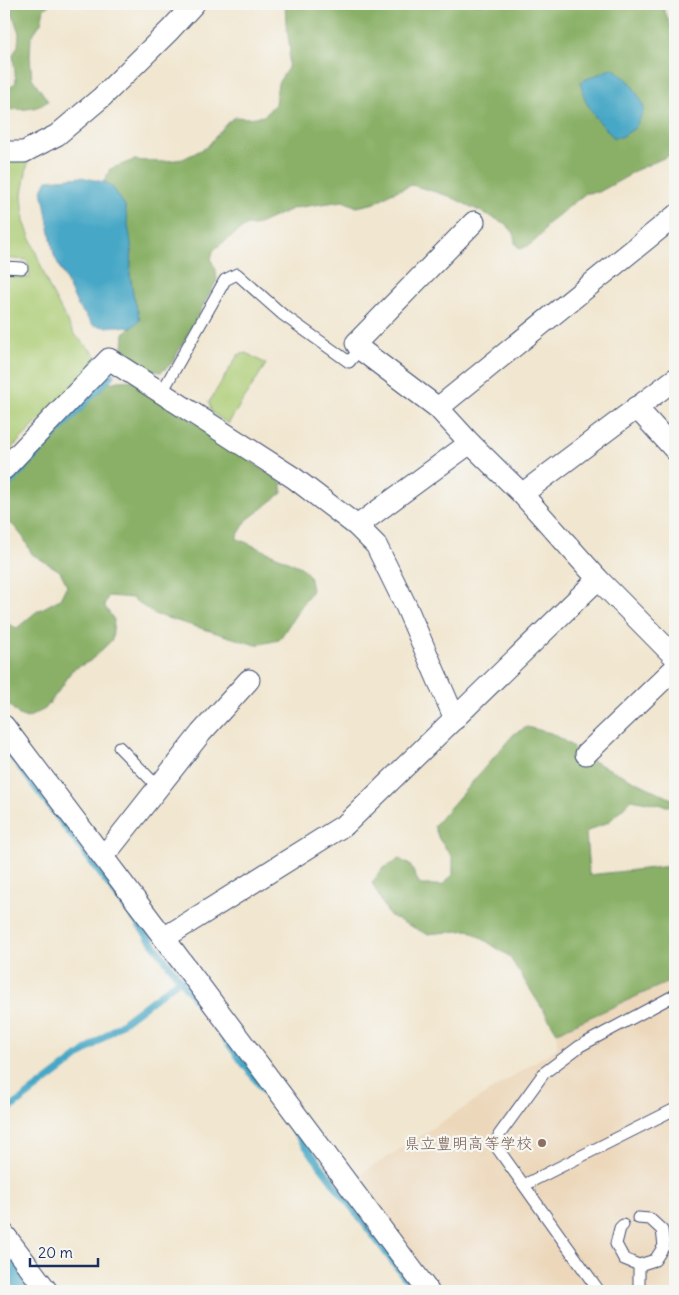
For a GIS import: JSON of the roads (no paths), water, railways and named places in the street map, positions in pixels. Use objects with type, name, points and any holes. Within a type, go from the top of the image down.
[{"type":"street","points":[[4,152],[24,152],[57,135],[102,97],[194,4]]},
{"type":"street","points":[[438,408],[675,216]]},
{"type":"street","points":[[474,222],[356,343],[360,350],[438,408],[470,443],[522,494],[598,579],[675,657]]},
{"type":"street","points":[[4,469],[109,359],[294,478],[357,526],[376,545],[406,606],[455,719]]},
{"type":"street","points":[[522,494],[675,378]]},
{"type":"street","points":[[636,407],[675,450]]},
{"type":"street","points":[[357,526],[470,443]]},
{"type":"street","points":[[164,938],[346,824],[598,579]]},
{"type":"street","points":[[586,754],[675,668]]},
{"type":"street","points":[[102,855],[112,846],[201,733],[249,680]]},
{"type":"street","points":[[4,726],[428,1291]]},
{"type":"street","points":[[4,1234],[47,1291]]},
{"type":"lane","points":[[4,267],[22,268]]},
{"type":"lane","points":[[162,392],[225,280],[237,274],[282,314],[348,362],[360,350]]},
{"type":"lane","points":[[119,746],[158,787]]},
{"type":"lane","points":[[598,1291],[498,1148],[499,1135],[544,1073],[580,1046],[675,995]]},
{"type":"lane","points":[[524,1185],[675,1109]]},
{"type":"lane","points":[[623,1225],[620,1228],[616,1244],[624,1259],[639,1265],[655,1260],[664,1246],[662,1230],[650,1219],[638,1218]]},
{"type":"lane","points":[[639,1265],[639,1291]]},
{"type":"water","points":[[613,68],[630,82],[642,102],[644,110],[635,128],[621,137],[613,137],[596,118],[585,100],[580,82]]},
{"type":"water","points":[[81,177],[104,182],[113,188],[125,206],[132,249],[130,275],[140,320],[131,328],[93,325],[78,306],[54,255],[42,190],[47,180]]},
{"type":"waterway","points":[[4,489],[111,375]]},
{"type":"waterway","points":[[4,746],[415,1291]]},
{"type":"waterway","points":[[4,1113],[179,980]]},
{"type":"waterway","points":[[4,1263],[25,1291]]},
{"type":"place","name":"県立豊明高等学校","points":[[542,1143]]}]
